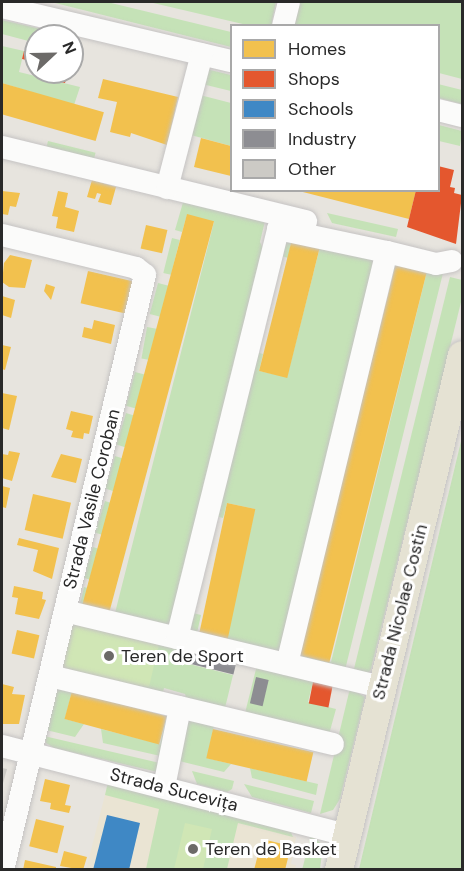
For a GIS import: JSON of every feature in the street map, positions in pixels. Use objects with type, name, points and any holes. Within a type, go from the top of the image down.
[{"type":"main road","name":"Strada Nicolae Costin","points":[[339,870],[462,355]]},
{"type":"street","points":[[284,24],[289,2]]},
{"type":"street","points":[[2,7],[230,61]]},
{"type":"street","points":[[167,188],[202,54]]},
{"type":"street","points":[[440,110],[462,116]]},
{"type":"street","points":[[2,147],[389,241],[457,263]]},
{"type":"street","points":[[177,638],[278,230],[436,264],[457,263]]},
{"type":"street","name":"Strada Vasile Coroban","points":[[2,235],[136,268],[145,275],[3,870]]},
{"type":"street","points":[[287,664],[387,252]]},
{"type":"street","points":[[65,611],[381,687]]},
{"type":"street","points":[[50,676],[333,744]]},
{"type":"street","points":[[164,787],[180,708]]},
{"type":"street","name":"Strada Sucevița","points":[[2,746],[347,835]]},
{"type":"shaded area","points":[[106,791],[296,837],[291,864],[296,865],[295,869],[86,870]]},
{"type":"green space","points":[[51,2],[107,2],[230,32],[230,47]]},
{"type":"green space","points":[[149,2],[276,2],[272,21],[274,24],[243,24]]},
{"type":"green space","points":[[299,2],[462,2],[462,79],[440,73],[440,24],[294,24]]},
{"type":"green space","points":[[2,20],[24,25],[24,40],[2,34]]},
{"type":"green space","points":[[2,46],[24,51],[19,72],[24,73],[24,84],[68,84],[80,87],[74,105],[2,83]]},
{"type":"green space","points":[[206,69],[230,75],[230,91],[202,84]]},
{"type":"green space","points":[[440,84],[462,90],[462,104],[440,98]]},
{"type":"green space","points":[[200,95],[230,103],[230,146],[191,135]]},
{"type":"green space","points":[[440,125],[462,131],[460,146],[440,141]]},
{"type":"green space","points":[[48,141],[96,153],[92,165],[45,154]]},
{"type":"green space","points":[[184,199],[265,221],[260,242],[267,257],[171,627],[79,609],[84,587],[92,589],[88,607],[115,613],[214,222],[187,215],[182,232],[175,230]]},
{"type":"green space","points":[[327,213],[398,229],[396,237],[332,223]]},
{"type":"green space","points":[[290,234],[374,257],[379,263],[287,645],[277,655],[188,634],[185,629],[189,612],[201,615],[197,633],[226,639],[255,509],[227,503],[223,518],[212,515],[253,351],[263,354],[259,371],[287,377],[320,247],[292,239],[288,258],[275,254],[281,238]]},
{"type":"green space","points":[[172,238],[180,240],[171,275],[163,273]]},
{"type":"green space","points":[[394,259],[443,273],[344,674],[303,661],[295,647],[303,639],[300,655],[331,662],[427,271],[396,263],[390,285],[386,281]]},
{"type":"green space","points":[[450,277],[462,280],[462,298],[371,669],[368,674],[352,677]]},
{"type":"green space","points":[[158,283],[169,286],[160,317],[150,314]]},
{"type":"green space","points":[[147,327],[158,329],[152,360],[141,359]]},
{"type":"green space","points":[[135,372],[146,375],[137,409],[126,406]]},
{"type":"green space","points":[[126,413],[136,416],[126,447],[116,445]]},
{"type":"green space","points":[[462,437],[462,869],[359,869]]},
{"type":"green space","points":[[115,456],[125,459],[115,491],[105,489]]},
{"type":"green space","points":[[105,501],[114,504],[103,535],[95,532]]},
{"type":"green space","points":[[93,547],[102,550],[92,580],[83,577]]},
{"type":"green space","name":"Teren de Sport","points":[[73,624],[159,644],[149,687],[65,673],[60,667]]},
{"type":"green space","points":[[159,644],[181,645],[177,661],[233,675],[225,708],[245,713],[257,665],[313,682],[308,702],[336,709],[328,738],[187,701],[185,694],[164,688],[161,700],[65,673]]},
{"type":"green space","points":[[54,687],[72,691],[65,719],[84,724],[75,737],[42,729]]},
{"type":"green space","points":[[350,688],[365,697],[340,799],[333,810],[320,814]]},
{"type":"green space","points":[[185,714],[215,721],[207,758],[231,764],[224,772],[175,760]]},
{"type":"green space","points":[[167,716],[165,757],[103,743],[101,729],[160,744]]},
{"type":"green space","points":[[44,736],[164,764],[162,773],[54,748],[46,743]]},
{"type":"green space","points":[[250,768],[318,784],[316,795],[252,778]]},
{"type":"green space","points":[[192,771],[234,781],[232,789],[227,792],[197,784]]},
{"type":"green space","points":[[108,782],[287,823],[293,837],[238,823],[227,869],[146,869],[159,809],[105,795]]},
{"type":"green space","points":[[244,784],[314,801],[311,813],[252,797]]},
{"type":"green space","name":"Teren de Basket","points":[[185,823],[212,829],[203,869],[174,869]]},
{"type":"green space","points":[[311,835],[323,845],[320,869],[302,870]]},
{"type":"building: Homes","points":[[103,79],[178,97],[167,145],[131,133],[130,137],[110,132],[117,102],[98,98]]},
{"type":"building: Homes","points":[[2,83],[104,112],[96,141],[2,114]]},
{"type":"building: Homes","points":[[201,138],[230,146],[230,176],[194,167]]},
{"type":"building: Homes","points":[[92,180],[116,187],[111,205],[98,202],[101,194],[97,193],[95,199],[87,197]]},
{"type":"building: Homes","points":[[2,191],[20,193],[16,207],[10,206],[8,215],[2,214]]},
{"type":"building: Homes","points":[[58,191],[68,193],[65,207],[79,211],[74,232],[56,228],[58,217],[52,216]]},
{"type":"building: Homes","points":[[303,192],[416,192],[409,219]]},
{"type":"building: Homes","points":[[187,214],[214,221],[109,612],[82,605]]},
{"type":"building: Homes","points":[[146,225],[167,230],[162,253],[141,248]]},
{"type":"building: Homes","points":[[292,239],[320,246],[287,378],[259,371]]},
{"type":"building: Homes","points":[[10,255],[32,260],[25,288],[9,287],[2,282],[4,263]]},
{"type":"building: Homes","points":[[396,263],[427,271],[329,663],[298,655]]},
{"type":"building: Homes","points":[[88,271],[133,281],[125,314],[81,303]]},
{"type":"building: Homes","points":[[46,284],[55,287],[51,300],[44,291]]},
{"type":"building: Homes","points":[[2,296],[15,300],[11,318],[2,315]]},
{"type":"building: Homes","points":[[94,320],[115,325],[111,344],[82,337],[84,327],[92,329]]},
{"type":"building: Homes","points":[[2,345],[11,347],[5,370],[2,369]]},
{"type":"building: Homes","points":[[2,393],[17,396],[9,430],[2,428]]},
{"type":"building: Homes","points":[[71,411],[93,416],[89,434],[84,433],[83,439],[71,437],[73,431],[66,429]]},
{"type":"building: Homes","points":[[9,451],[20,453],[12,481],[2,478],[2,454],[8,455]]},
{"type":"building: Homes","points":[[61,454],[82,459],[76,483],[51,477]]},
{"type":"building: Homes","points":[[2,486],[10,488],[6,508],[2,507]]},
{"type":"building: Homes","points":[[33,494],[71,503],[63,539],[25,530]]},
{"type":"building: Homes","points":[[227,503],[255,509],[228,639],[199,633]]},
{"type":"building: Homes","points":[[19,538],[59,548],[52,579],[33,571],[38,550],[17,545]]},
{"type":"building: Homes","points":[[14,586],[43,592],[42,599],[46,600],[39,619],[15,614],[18,598],[12,597]]},
{"type":"building: Homes","points":[[17,630],[39,635],[34,659],[12,653]]},
{"type":"building: Homes","points":[[2,684],[14,687],[12,694],[25,695],[19,724],[2,724]]},
{"type":"building: Homes","points":[[72,691],[167,716],[159,744],[64,719]]},
{"type":"building: Homes","points":[[213,729],[313,752],[307,781],[206,758]]},
{"type":"building: Homes","points":[[45,779],[70,785],[65,805],[71,806],[69,813],[50,809],[51,803],[40,801]]},
{"type":"building: Homes","points":[[36,819],[64,826],[57,853],[29,846]]},
{"type":"building: Homes","points":[[262,839],[291,846],[285,870],[254,870]]},
{"type":"building: Homes","points":[[64,851],[87,857],[83,870],[60,866]]},
{"type":"building: Homes","points":[[25,860],[56,867],[56,870],[23,870]]},
{"type":"building: Shops","points":[[440,166],[454,170],[450,187],[455,188],[454,193],[462,195],[456,244],[407,227],[416,192],[440,192]]},
{"type":"building: Shops","points":[[313,682],[333,686],[328,707],[309,704]]},
{"type":"building: Schools","points":[[107,815],[140,823],[129,870],[93,870]]},
{"type":"building: Industry","points":[[181,645],[237,659],[233,675],[177,661]]},
{"type":"building: Industry","points":[[256,677],[269,680],[263,706],[250,703]]},
{"type":"building: Other","points":[[2,768],[7,769],[2,787]]},
{"type":"place","name":"Teren de Sport","points":[[109,656]]},
{"type":"place","name":"Teren de Basket","points":[[193,849]]}]
